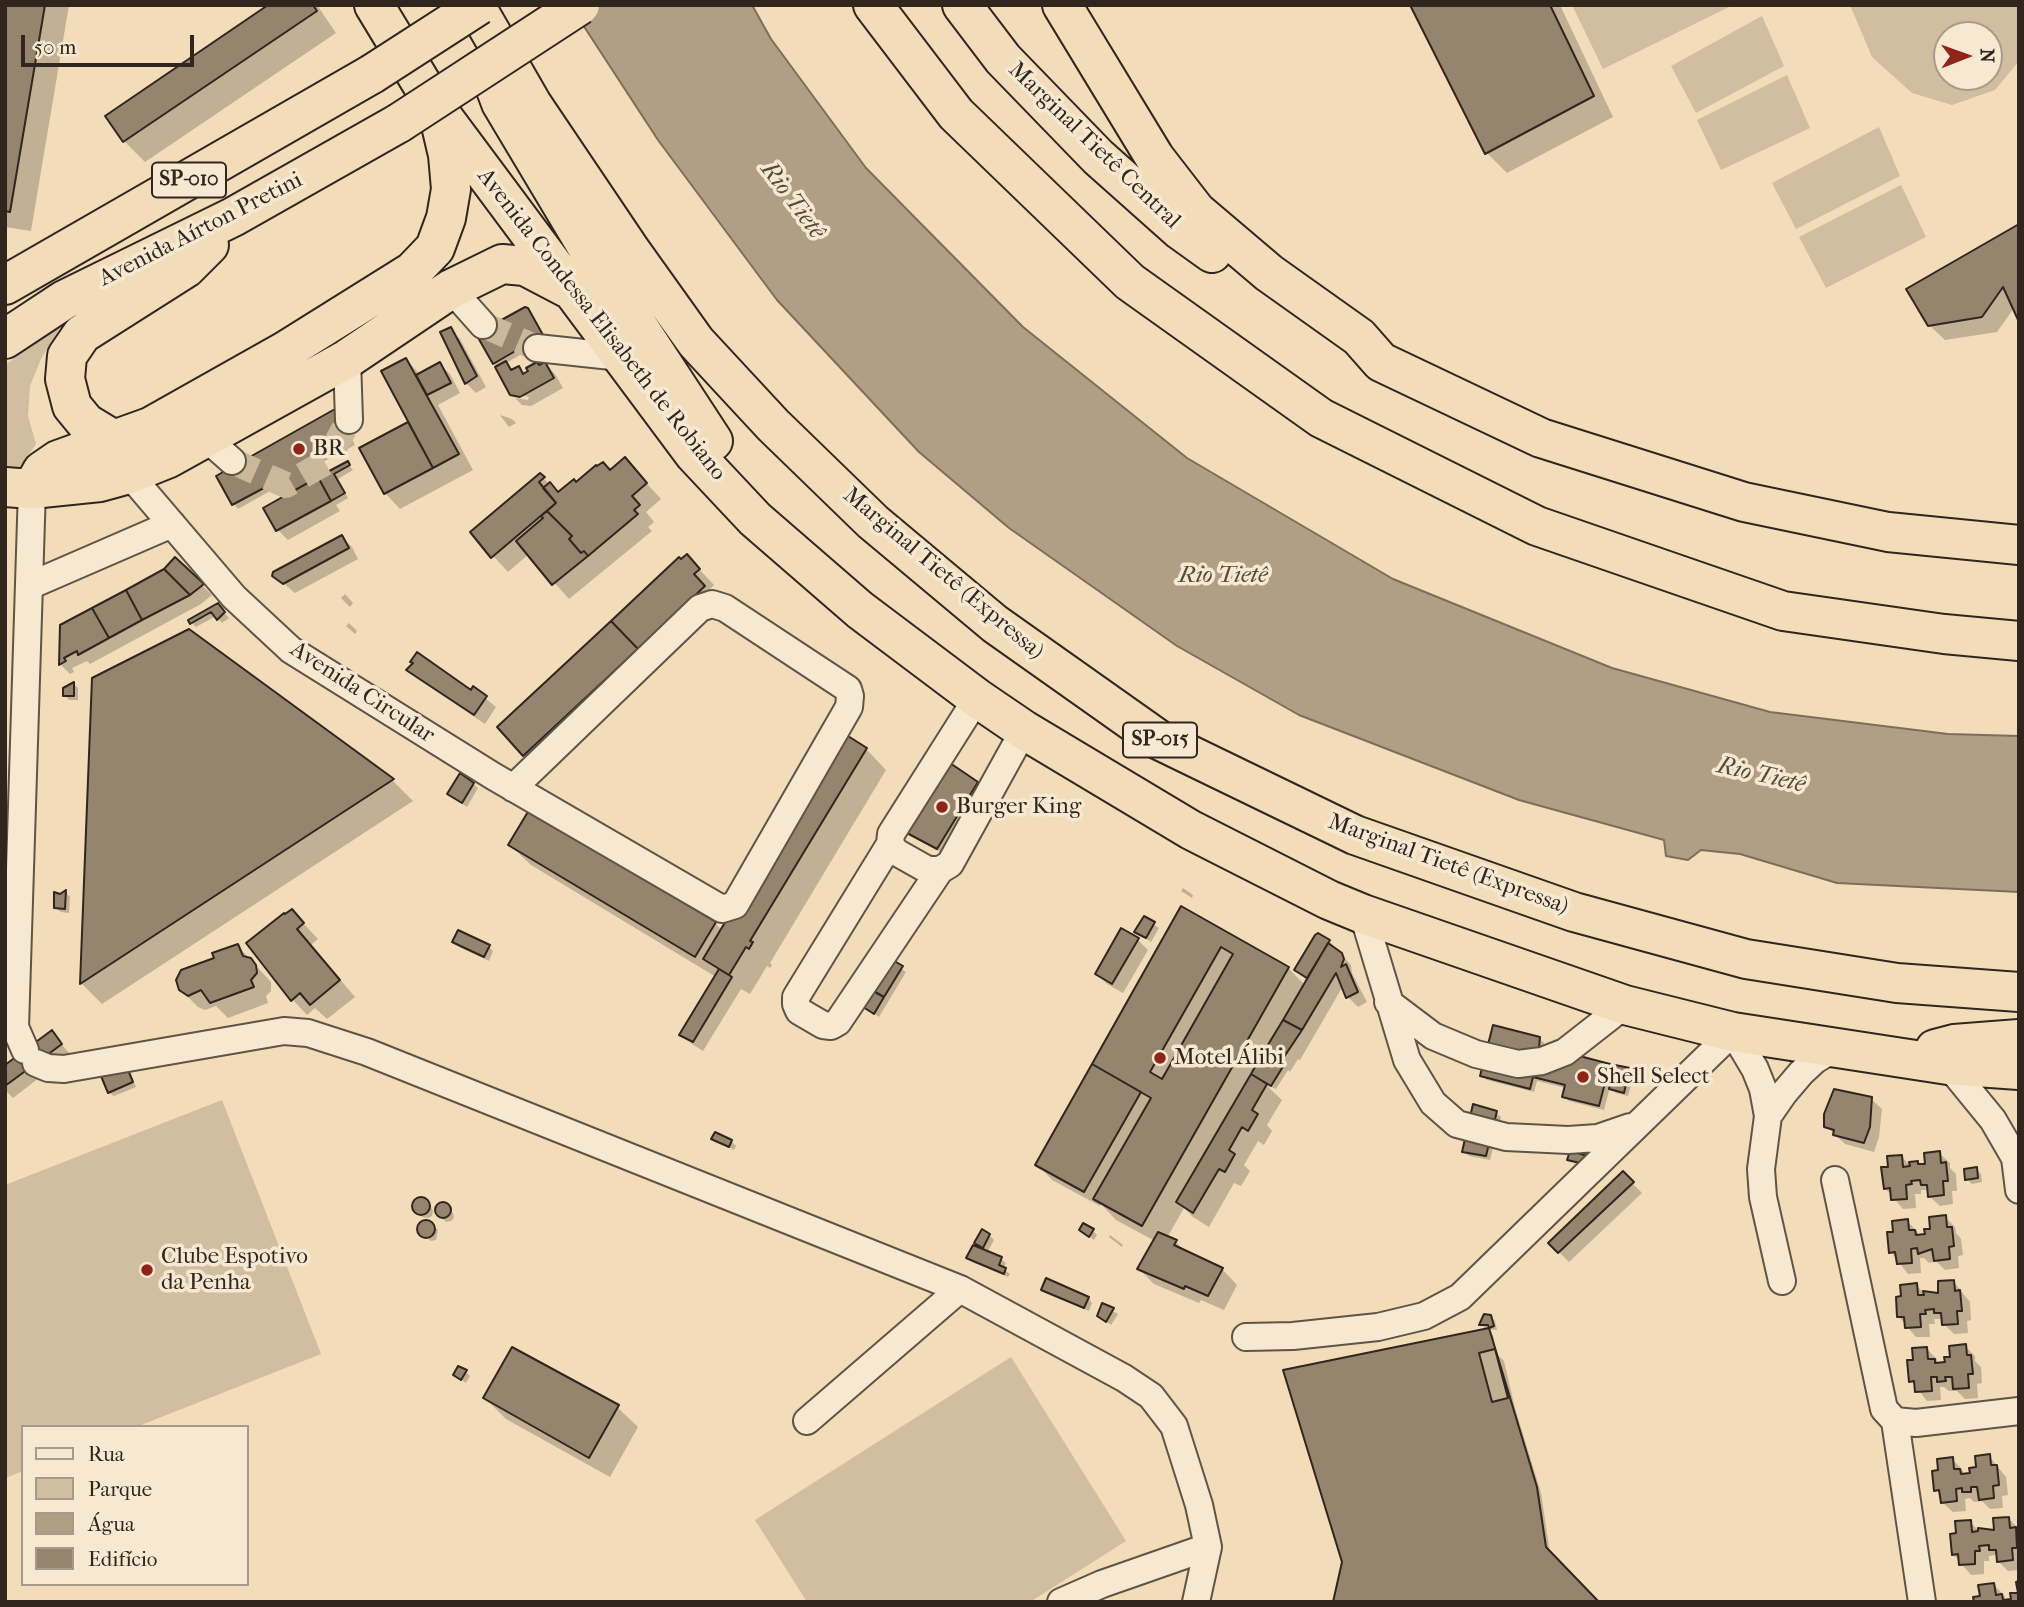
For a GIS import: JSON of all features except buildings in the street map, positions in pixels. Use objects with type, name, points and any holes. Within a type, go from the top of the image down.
[{"type":"highway","name":"Avenida Condessa Elisabeth de Robiano","points":[[374,5],[437,109],[694,454],[755,519],[860,610],[1024,730],[1191,830],[1363,914],[1625,1005],[1733,1032],[1948,1065],[2019,1070]]},
{"type":"highway","name":"Avenida Aírton Pretini","points":[[5,339],[64,300],[233,217],[399,123],[580,5]]},
{"type":"highway","points":[[873,5],[956,114],[1130,282],[1321,418],[1537,526],[1783,611],[1944,634],[2019,641]]},
{"type":"highway","name":"Marginal Tietê Central","points":[[962,5],[1003,59],[1098,157],[1180,230],[1282,305],[1381,362],[1541,438],[1744,502],[1888,532],[2019,545]]},
{"type":"highway","points":[[1062,5],[1155,158],[1196,211],[1269,274],[1359,337],[1381,362]]},
{"type":"highway","points":[[479,10],[489,69],[501,103],[596,262],[730,467],[755,519]]},
{"type":"highway","name":"Avenida Aírton Pretini","points":[[5,285],[479,10]]},
{"type":"highway","name":"Marginal Tietê (Expressa)","points":[[479,10],[532,104],[696,342],[774,425],[873,522],[995,624],[1159,740],[1354,835],[1574,912],[1746,959],[1897,984],[2019,992]]},
{"type":"highway","points":[[121,457],[150,427],[230,383],[413,271],[435,248],[446,218],[451,189],[448,155],[437,109]]},
{"type":"highway","points":[[121,457],[72,407],[65,379],[67,356],[82,334],[186,268],[233,217]]},
{"type":"highway","points":[[19,488],[58,460],[81,450],[121,457],[169,458],[219,450],[451,289],[502,264],[525,266],[572,290]]},
{"type":"highway","points":[[1903,1058],[1954,1045],[2019,1039]]},
{"type":"street","points":[[451,289],[484,325]]},
{"type":"street","points":[[537,348],[621,357]]},
{"type":"street","points":[[347,359],[349,420]]},
{"type":"street","name":"Avenida Circular","points":[[121,457],[172,524],[234,597],[291,650],[503,782],[722,909],[735,905],[849,707],[850,696],[848,689],[725,608],[712,604],[700,608],[503,782]]},
{"type":"street","points":[[19,488],[29,586],[13,840],[25,1047],[48,1068],[64,1069],[284,1031],[308,1033],[380,1058],[960,1289],[1124,1378],[1151,1396],[1174,1426],[1199,1505],[1208,1547],[1196,1602]]},
{"type":"street","points":[[29,586],[172,524]]},
{"type":"street","points":[[977,698],[891,834],[890,845],[796,997],[799,1011],[823,1026],[838,1022],[940,870],[950,864],[1024,730]]},
{"type":"street","points":[[890,845],[896,852],[928,870],[940,870]]},
{"type":"street","points":[[1363,914],[1407,1060],[1433,1103],[1457,1124],[1506,1137],[1568,1140],[1598,1138],[1637,1124]]},
{"type":"street","points":[[1388,1002],[1433,1036],[1476,1054],[1518,1064],[1542,1061],[1565,1052],[1625,1005]]},
{"type":"street","points":[[1246,1337],[1293,1336],[1378,1327],[1424,1316],[1461,1297],[1733,1032],[1755,1069],[1763,1089],[1768,1116],[1761,1169],[1768,1223],[1782,1281]]},
{"type":"street","points":[[1768,1116],[1801,1073],[1815,1060],[1835,1048]]},
{"type":"street","points":[[1948,1065],[1993,1120],[2017,1155],[2019,1190]]},
{"type":"street","points":[[1835,1180],[1884,1409],[1895,1421],[1922,1602]]},
{"type":"street","points":[[807,1421],[960,1289]]},
{"type":"street","points":[[1895,1421],[1916,1423],[2019,1411]]},
{"type":"street","points":[[1061,1602],[1102,1584],[1208,1547]]},
{"type":"green space","points":[[1572,5],[1733,5],[1603,69]]},
{"type":"green space","points":[[1850,5],[2019,5],[2019,61],[2003,80],[2003,21],[1933,21],[1933,91],[1992,91],[1952,105],[1912,93],[1872,57]]},
{"type":"green space","points":[[1762,16],[1784,66],[1696,113],[1671,66]]},
{"type":"green space","points":[[1787,75],[1810,128],[1721,170],[1697,120]]},
{"type":"green space","points":[[1879,127],[1900,176],[1796,229],[1772,183]]},
{"type":"green space","points":[[1901,185],[1926,237],[1826,288],[1799,237]]},
{"type":"green space","points":[[61,326],[41,359],[30,386],[28,416],[36,444],[14,476],[5,474],[5,365]]},
{"type":"green space","name":"Clube Espotivo da Penha","points":[[222,1100],[321,1354],[141,1425],[21,1425],[21,1472],[5,1478],[5,1185]]},
{"type":"green space","points":[[1011,1357],[1126,1541],[1030,1602],[807,1602],[755,1520]]},
{"type":"water","name":"Rio Tietê","points":[[570,5],[752,5],[771,39],[866,168],[1023,327],[1187,458],[1393,579],[1612,668],[1770,712],[1948,734],[2019,736],[2019,892],[1837,883],[1740,854],[1701,850],[1688,860],[1666,856],[1664,840],[1519,800],[1299,715],[1177,646],[1009,528],[919,452],[777,300],[658,140]]},
{"type":"tunnel","points":[[483,325],[537,348]]},
{"type":"tunnel","points":[[232,461],[286,485],[326,462],[349,420]]},
{"type":"place","name":"BR","points":[[299,449]]},
{"type":"place","name":"Burger King","points":[[942,807]]},
{"type":"place","name":"Motel Álibi","points":[[1160,1058]]},
{"type":"place","name":"Shell Select","points":[[1583,1077]]},
{"type":"place","name":"Clube Espotivo da Penha","points":[[147,1270]]}]
